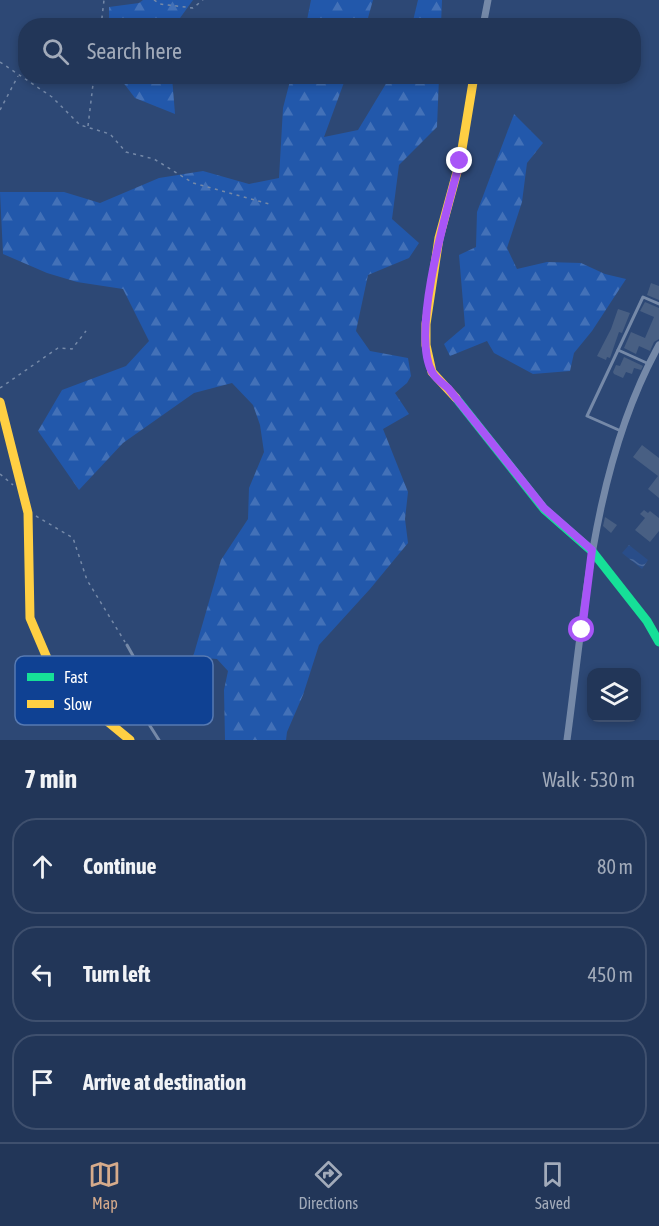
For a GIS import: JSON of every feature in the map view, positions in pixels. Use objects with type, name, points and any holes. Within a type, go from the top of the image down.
[{"type":"street","points":[[485,18],[488,0]]},
{"type":"street","points":[[473,84],[460,161],[440,238],[429,294],[426,345],[432,372],[448,388],[544,508],[592,550],[646,621],[659,642]]},
{"type":"street","points":[[567,740],[592,550],[621,431],[659,345]]},
{"type":"street","points":[[0,402],[28,513],[30,618],[46,656]]},
{"type":"street","points":[[112,725],[130,740]]},
{"type":"lane","points":[[621,431],[587,416],[643,297],[659,304]]},
{"type":"lane","points":[[618,350],[649,364]]},
{"type":"lane","points":[[127,645],[133,656]]},
{"type":"lane","points":[[149,725],[157,738],[152,740]]},
{"type":"path","points":[[101,18],[104,0]]},
{"type":"path","points":[[154,0],[160,4],[194,8],[203,0]]},
{"type":"path","points":[[0,62],[18,76],[0,110]]},
{"type":"path","points":[[30,84],[52,98],[80,124],[110,134],[126,152],[154,159],[194,183],[269,204]]},
{"type":"path","points":[[88,127],[93,84]]},
{"type":"path","points":[[0,388],[58,348],[72,349],[86,331]]},
{"type":"path","points":[[0,474],[24,494]]},
{"type":"path","points":[[28,513],[41,518],[73,538],[87,580],[127,645]]},
{"type":"green space","points":[[143,0],[193,0],[180,18],[109,18],[109,7],[139,3]]},
{"type":"green space","points":[[311,0],[373,0],[368,18],[307,18]]},
{"type":"green space","points":[[418,0],[442,0],[441,18],[414,18]]},
{"type":"green space","points":[[124,84],[173,84],[175,114],[135,98]]},
{"type":"green space","points":[[289,84],[343,84],[324,137],[358,130],[386,84],[439,84],[437,127],[399,165],[392,219],[419,243],[409,258],[368,275],[356,331],[370,351],[408,358],[411,376],[407,383],[395,393],[409,414],[383,429],[408,492],[405,519],[408,543],[319,645],[286,740],[225,740],[224,690],[228,671],[217,659],[213,659],[213,656],[193,656],[221,560],[248,519],[249,488],[264,452],[260,425],[253,405],[232,383],[194,393],[123,443],[79,490],[38,431],[62,390],[126,366],[149,341],[123,289],[77,282],[47,273],[3,254],[0,192],[64,192],[100,203],[159,178],[203,171],[249,184],[279,178],[283,108]]},
{"type":"green space","points":[[514,114],[543,143],[527,163],[522,202],[507,248],[517,269],[547,262],[581,263],[605,274],[626,279],[592,331],[574,353],[570,371],[533,374],[494,353],[487,341],[450,356],[444,344],[465,326],[459,255],[476,247],[477,212]]},
{"type":"water","points":[[629,545],[648,560],[642,569],[622,553]]},
{"type":"building","points":[[651,283],[659,286],[659,300],[647,295]]},
{"type":"building","points":[[645,302],[659,308],[659,339],[654,342],[650,351],[639,346],[636,354],[624,348],[631,332],[645,338],[654,317],[640,311]]},
{"type":"building","points":[[618,309],[630,313],[622,333],[619,332],[610,358],[607,357],[606,360],[597,356]]},
{"type":"building","points":[[624,357],[643,366],[641,370],[634,368],[632,374],[626,372],[623,378],[614,374],[616,365],[620,366]]},
{"type":"building","points":[[642,445],[659,458],[659,498],[648,489],[658,476],[633,457]]},
{"type":"building","points":[[644,510],[648,513],[650,511],[659,518],[659,531],[650,542],[635,530],[645,518],[640,514]]},
{"type":"building","points":[[605,517],[617,525],[611,533],[603,526]]},
{"type":"traffic: fast","points":[[456,398],[544,509],[592,551],[647,621],[659,642]]},
{"type":"traffic: slow","points":[[456,398],[432,372],[426,345],[426,324],[439,238],[460,161],[473,84]]},
{"type":"traffic: slow","points":[[0,402],[28,513],[30,618],[46,656]]},
{"type":"traffic: slow","points":[[112,725],[130,740]]},
{"type":"route","points":[[460,161],[440,238],[429,294],[426,345],[432,372],[448,388],[544,508],[592,550],[582,630]]}]
